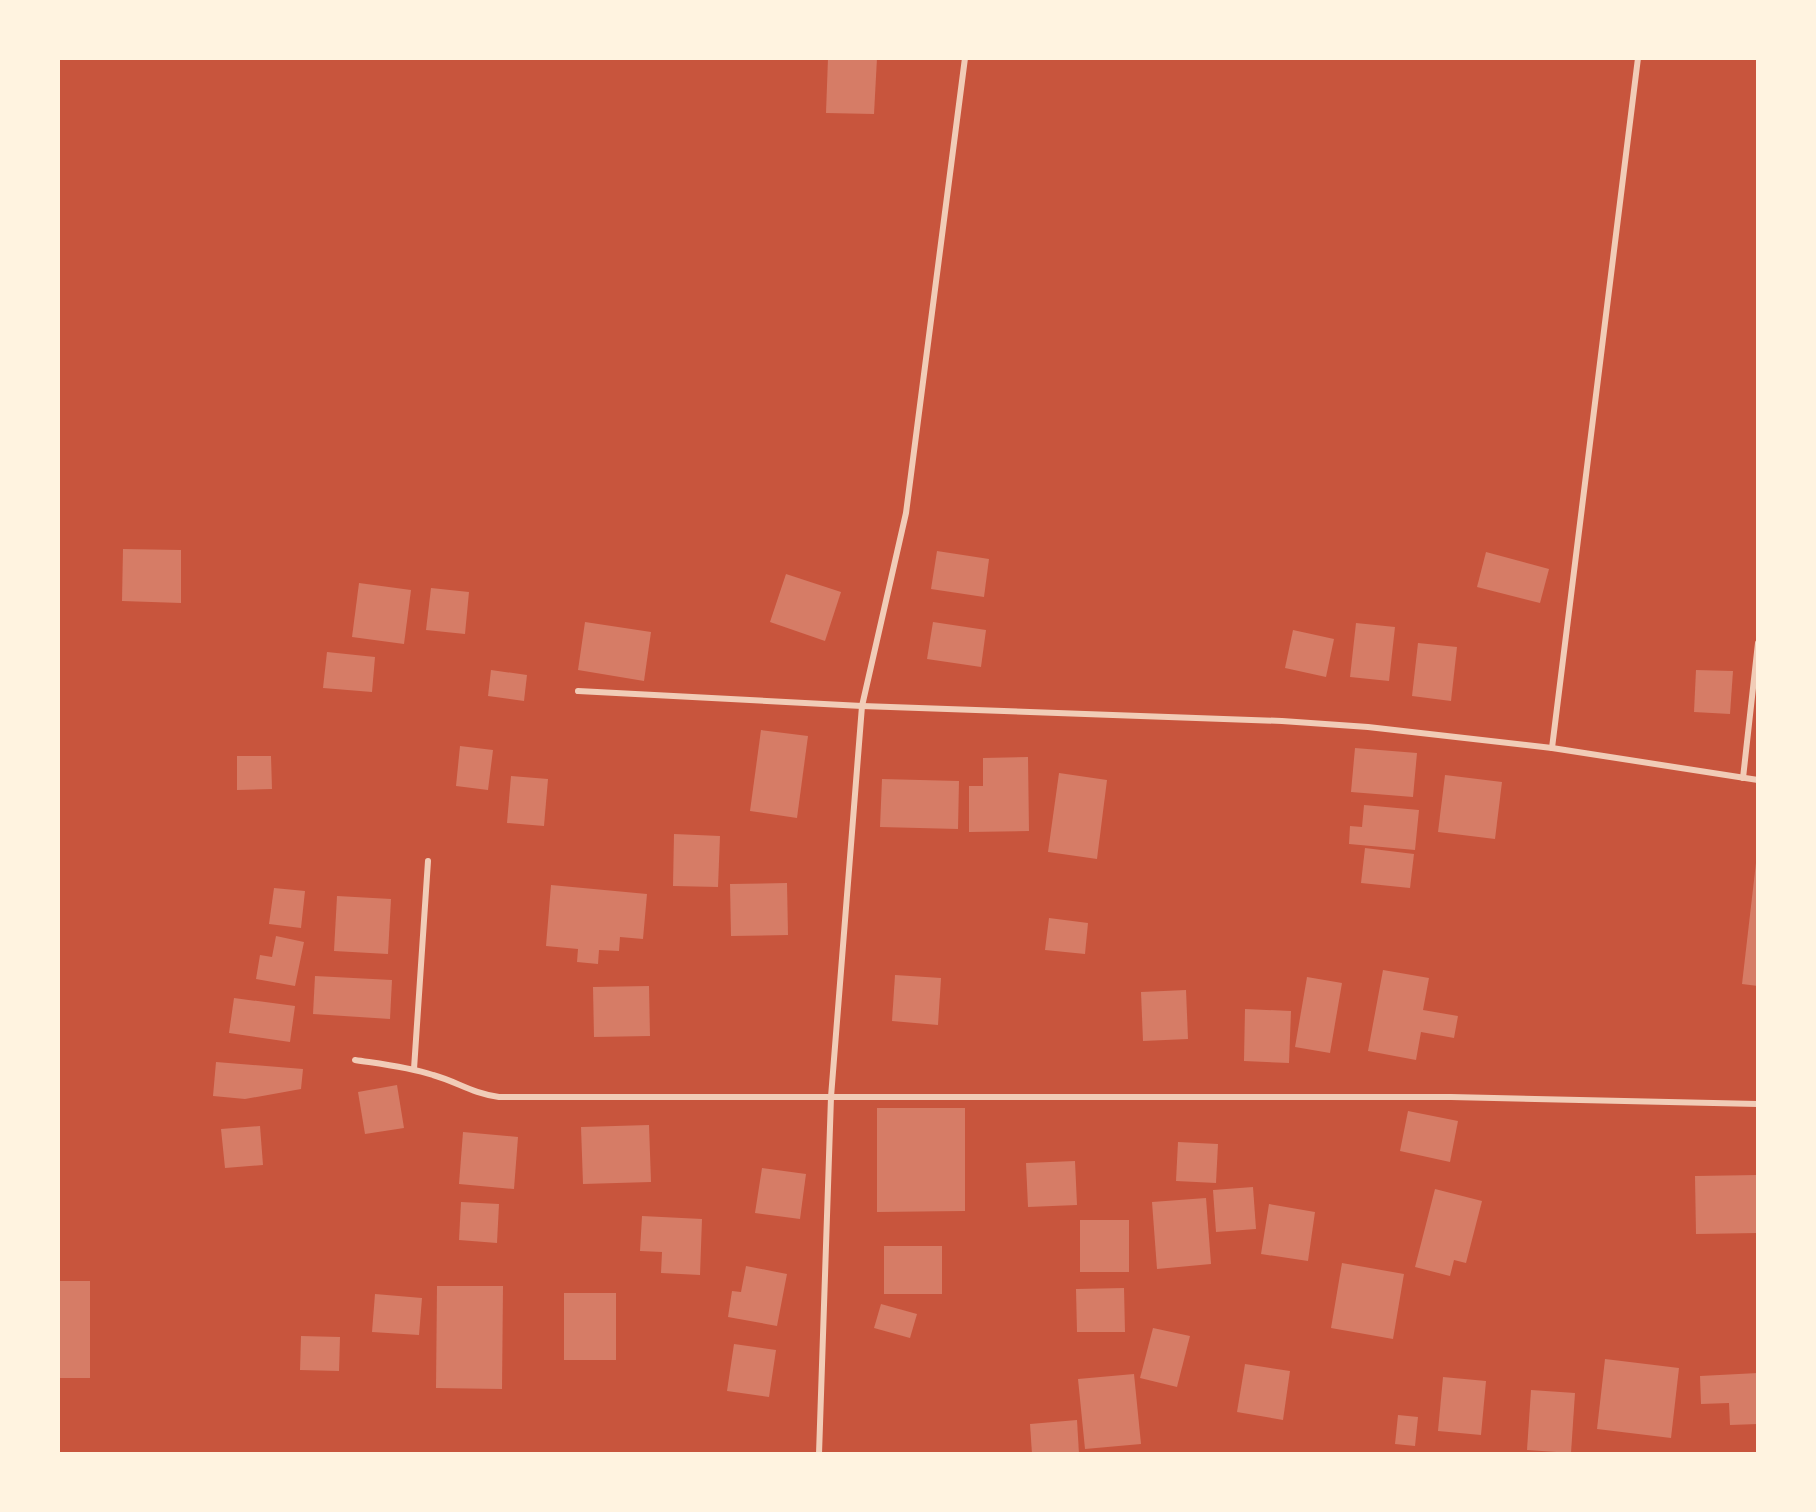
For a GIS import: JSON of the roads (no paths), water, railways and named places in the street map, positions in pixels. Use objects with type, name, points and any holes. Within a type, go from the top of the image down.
[{"type":"street","points":[[819,1454],[831,1097],[862,706],[906,513],[965,58]]},
{"type":"street","points":[[1552,748],[1638,58]]},
{"type":"street","points":[[1743,778],[1758,643]]},
{"type":"street","points":[[578,691],[862,706],[1282,721],[1368,727],[1552,748],[1758,780]]},
{"type":"street","points":[[414,1070],[428,861]]},
{"type":"street","points":[[355,1060],[414,1070],[436,1076],[475,1093],[499,1097],[1450,1097],[1758,1104]]}]
